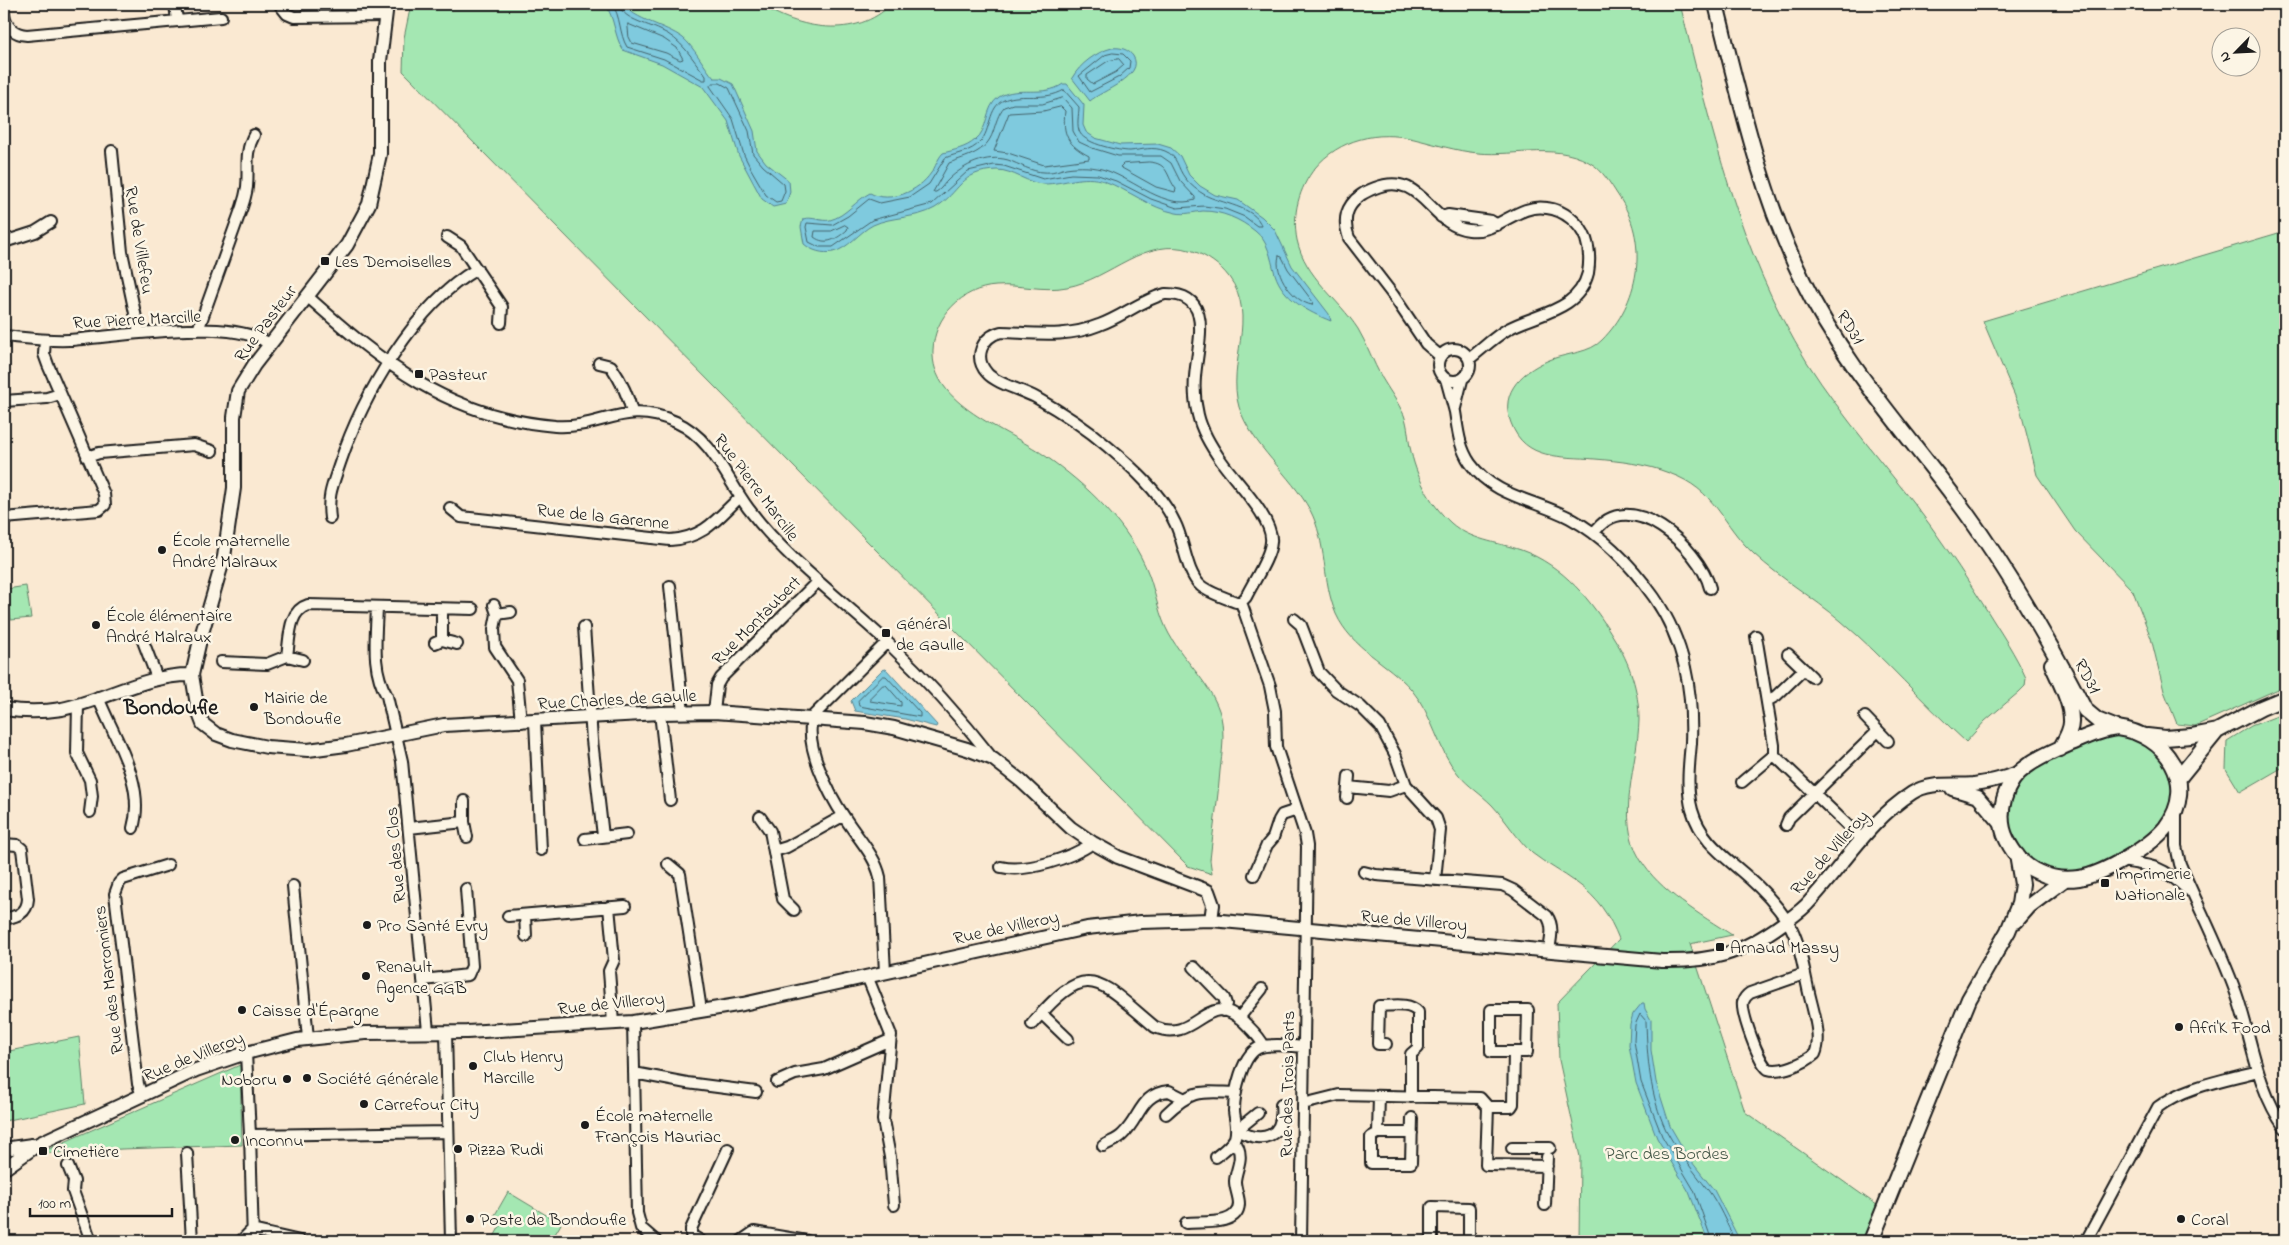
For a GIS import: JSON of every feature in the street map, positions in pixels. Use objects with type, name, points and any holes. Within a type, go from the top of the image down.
[{"type":"main road","name":"RD31","points":[[1716,4],[1763,186],[1804,283],[1853,366],[1991,547],[2014,583],[2085,710],[2097,720],[2117,728]]},
{"type":"main road","name":"RD31","points":[[2039,628],[2072,720],[2068,734],[2060,749]]},
{"type":"main road","points":[[2146,736],[2162,748],[2170,758],[2178,779],[2177,804],[2166,826],[2158,836],[2119,861],[2093,874],[2065,878],[2038,872],[2026,866],[2011,848],[2002,826],[2004,798],[2010,783],[2025,766],[2096,732],[2117,728],[2146,736],[2165,738],[2192,736],[2217,731],[2285,698]]},
{"type":"main road","points":[[2178,779],[2217,731]]},
{"type":"main road","points":[[1871,1241],[1969,999],[2008,931],[2019,904],[2022,884],[2017,856]]},
{"type":"main road","points":[[2008,931],[2029,906],[2065,878]]},
{"type":"street","points":[[176,4],[177,21]]},
{"type":"street","points":[[279,4],[287,14],[294,17],[386,10]]},
{"type":"street","name":"Rue Pasteur","points":[[192,675],[224,557],[234,488],[234,417],[238,391],[269,344],[355,232],[369,204],[374,187],[380,154],[380,61],[386,10]]},
{"type":"street","points":[[4,14],[9,27],[18,34],[27,35],[221,17]]},
{"type":"street","points":[[198,330],[242,207],[247,186],[246,157],[248,146],[254,135]]},
{"type":"street","name":"Rue de Villefeu","points":[[112,151],[122,252],[139,332]]},
{"type":"street","points":[[1440,356],[1426,344],[1393,295],[1349,238],[1346,228],[1349,208],[1355,200],[1371,190],[1390,185],[1401,186],[1417,192],[1441,217],[1453,226],[1462,229],[1479,231],[1497,225],[1513,214],[1529,208],[1547,208],[1565,214],[1580,227],[1585,236],[1590,255],[1588,270],[1583,285],[1570,301],[1552,312],[1509,328],[1469,359]]},
{"type":"street","points":[[4,242],[35,232],[51,222]]},
{"type":"street","points":[[447,237],[461,246],[502,307],[501,323]]},
{"type":"street","points":[[330,518],[328,501],[347,442],[368,397],[397,349],[415,324],[458,282],[477,269]]},
{"type":"street","points":[[1165,294],[1175,294],[1190,301],[1197,309],[1201,326],[1194,380],[1198,415],[1203,430],[1222,463],[1265,520],[1271,534],[1269,550],[1246,597],[1241,602],[1236,602],[1202,586],[1193,574],[1175,522],[1165,506],[1137,474],[1108,446],[1059,411],[986,373],[982,366],[980,351],[987,338],[1001,332],[1046,335],[1084,331],[1112,320],[1155,296],[1165,294]]},
{"type":"street","name":"Rue Pierre Marcille","points":[[307,296],[348,333],[388,364],[436,393],[494,415],[556,426],[590,422],[632,412],[658,414],[678,422],[693,432],[716,456],[740,497],[776,543],[887,642],[922,677],[993,759]]},
{"type":"street","name":"Rue Pierre Marcille","points":[[4,336],[45,340],[78,339],[139,332],[198,330],[253,336],[269,344]]},
{"type":"street","points":[[4,518],[99,510],[103,508],[105,500],[44,354],[45,340]]},
{"type":"street","points":[[1454,412],[1462,380],[1469,370],[1469,359],[1461,350],[1455,349],[1444,352],[1440,356],[1437,366],[1442,376],[1451,382],[1462,380]]},
{"type":"street","points":[[599,363],[611,366],[628,395],[632,412]]},
{"type":"street","points":[[1446,379],[1463,451],[1480,474],[1506,492],[1554,511],[1594,533],[1621,557],[1654,598],[1672,628],[1682,651],[1691,698],[1688,789],[1699,829],[1710,845],[1750,879],[1787,920],[1795,936],[1804,974],[1816,1026],[1817,1049],[1815,1054],[1805,1061],[1779,1069],[1768,1069],[1760,1062],[1743,1008],[1745,999],[1750,993],[1804,974]]},
{"type":"street","points":[[4,401],[47,398],[60,394]]},
{"type":"street","points":[[87,457],[100,453],[194,444],[212,451]]},
{"type":"street","name":"Rue de la Garenne","points":[[450,508],[461,517],[670,540],[692,538],[740,497]]},
{"type":"street","points":[[1594,533],[1601,523],[1615,516],[1632,515],[1648,519],[1669,533],[1694,558],[1707,575],[1710,588]]},
{"type":"street","name":"Rue Montaubert","points":[[714,712],[717,685],[721,678],[818,581]]},
{"type":"street","points":[[670,586],[683,713]]},
{"type":"street","name":"Rue des Trois Parts","points":[[1241,602],[1270,686],[1275,711],[1276,747],[1307,846],[1301,1241]]},
{"type":"street","points":[[287,656],[294,615],[302,607],[308,605],[473,609]]},
{"type":"street","name":"Rue des Clos","points":[[377,607],[376,667],[397,735],[409,828],[428,1032]]},
{"type":"street","points":[[442,609],[439,641],[458,644]]},
{"type":"street","points":[[511,612],[495,610],[495,647],[517,680],[521,722]]},
{"type":"street","points":[[1294,619],[1301,625],[1314,661],[1326,681],[1360,706],[1380,726],[1395,754],[1406,785],[1439,824],[1435,880]]},
{"type":"street","points":[[584,627],[592,717],[592,740],[603,836]]},
{"type":"street","points":[[1756,636],[1774,755],[1862,839]]},
{"type":"street","points":[[143,640],[157,678]]},
{"type":"street","points":[[885,972],[880,877],[877,866],[843,816],[826,783],[811,741],[812,720],[821,707],[887,642]]},
{"type":"street","points":[[1767,700],[1776,696],[1808,673],[1788,654]]},
{"type":"street","points":[[220,662],[267,664],[287,656],[304,660]]},
{"type":"street","points":[[4,709],[48,711],[78,704],[167,675],[192,675]]},
{"type":"street","name":"Rue Charles de Gaulle","points":[[192,675],[198,711],[203,724],[216,734],[232,740],[290,750],[308,750],[346,745],[444,725],[660,713],[714,712],[894,728],[967,749],[993,759],[1021,781],[1072,828],[1093,843],[1118,857],[1208,891],[1213,905],[1211,920]]},
{"type":"street","points":[[98,697],[121,747],[132,781],[137,812],[133,828]]},
{"type":"street","points":[[78,704],[77,753],[90,780],[92,796],[90,812]]},
{"type":"street","points":[[660,713],[672,794]]},
{"type":"street","points":[[1865,717],[1888,741]]},
{"type":"street","points":[[535,721],[541,850]]},
{"type":"street","points":[[1786,825],[1789,818],[1878,731]]},
{"type":"street","points":[[1742,782],[1774,755]]},
{"type":"street","name":"Rue de Villeroy","points":[[4,1167],[40,1143],[196,1070],[246,1053],[308,1038],[365,1033],[446,1032],[633,1022],[743,1004],[1087,928],[1141,922],[1211,920],[1662,960],[1698,960],[1728,954],[1747,946],[1787,920],[1812,900],[1874,826],[1914,791],[1931,785],[1974,784],[1998,780],[2018,773]]},
{"type":"street","points":[[1347,798],[1348,782],[1389,791],[1406,785]]},
{"type":"street","name":"Rue de Villeroy","points":[[1940,786],[1978,797],[2002,826]]},
{"type":"street","points":[[464,800],[464,822],[467,837]]},
{"type":"street","points":[[2177,804],[2176,846],[2180,864],[2226,965],[2239,1001],[2258,1071],[2275,1114],[2285,1128]]},
{"type":"street","points":[[1254,875],[1267,845],[1273,838],[1282,815],[1297,810]]},
{"type":"street","points":[[774,851],[787,847],[843,816]]},
{"type":"street","points":[[760,817],[770,831],[783,900],[794,910]]},
{"type":"street","points":[[409,828],[464,822]]},
{"type":"street","points":[[585,839],[627,834]]},
{"type":"street","points":[[1001,868],[1014,870],[1069,856],[1093,843]]},
{"type":"street","points":[[4,844],[17,845],[22,849],[28,906],[24,912],[17,916],[4,919]]},
{"type":"street","points":[[2119,861],[2141,863],[2164,870],[2172,874],[2194,896]]},
{"type":"street","points":[[668,864],[680,874],[701,1010]]},
{"type":"street","name":"Rue des Marronniers","points":[[142,1096],[138,1084],[114,894],[123,879],[168,865]]},
{"type":"street","points":[[1364,872],[1376,875],[1502,885],[1513,890],[1547,916],[1552,928],[1549,950]]},
{"type":"street","points":[[293,886],[308,1038]]},
{"type":"street","points":[[423,980],[459,978],[468,975],[472,966],[466,889]]},
{"type":"street","points":[[508,916],[625,906]]},
{"type":"street","points":[[610,907],[614,960],[609,971],[613,1023]]},
{"type":"street","points":[[525,915],[526,936]]},
{"type":"street","points":[[1194,967],[1224,998],[1226,1004],[1223,1010]]},
{"type":"street","points":[[867,976],[890,1029],[883,1120],[890,1157],[894,1205]]},
{"type":"street","points":[[1032,1024],[1063,991],[1073,985],[1096,982],[1106,987],[1155,1027],[1164,1031],[1173,1032],[1181,1030],[1207,1014],[1223,1010],[1239,1018],[1259,1036],[1264,1046]]},
{"type":"street","points":[[1239,1018],[1262,989]]},
{"type":"street","points":[[1386,1044],[1378,1044],[1379,1006],[1409,1006],[1415,1008],[1418,1012],[1418,1048],[1411,1054],[1410,1097]]},
{"type":"street","points":[[1491,1010],[1528,1010],[1527,1052],[1514,1052],[1491,1052],[1491,1010]]},
{"type":"street","points":[[1041,1013],[1068,1039]]},
{"type":"street","points":[[633,1022],[637,1213],[641,1228],[656,1241]]},
{"type":"street","points":[[446,1032],[451,1241]]},
{"type":"street","points":[[777,1082],[796,1074],[824,1069],[890,1040]]},
{"type":"street","points":[[1216,1158],[1232,1144],[1237,1130],[1234,1112],[1236,1092],[1248,1056],[1264,1046],[1304,1047]]},
{"type":"street","points":[[1488,1107],[1511,1107],[1513,1104],[1514,1052]]},
{"type":"street","points":[[246,1053],[253,1236]]},
{"type":"street","points":[[2086,1241],[2158,1107],[2170,1098],[2184,1092],[2258,1071]]},
{"type":"street","points":[[634,1073],[687,1083],[756,1092]]},
{"type":"street","points":[[1103,1146],[1123,1134],[1144,1102],[1152,1095],[1169,1091],[1184,1098]]},
{"type":"street","points":[[1166,1114],[1184,1098],[1199,1092],[1236,1092]]},
{"type":"street","points":[[1303,1104],[1339,1095],[1480,1098],[1488,1107],[1486,1165],[1532,1166],[1548,1157]]},
{"type":"street","points":[[1378,1133],[1379,1096]]},
{"type":"street","points":[[1237,1130],[1253,1138],[1272,1134],[1281,1123],[1281,1105]]},
{"type":"street","points":[[1237,1130],[1258,1113]]},
{"type":"street","points":[[1412,1118],[1412,1133],[1411,1163],[1371,1162],[1371,1137],[1378,1133],[1412,1133]]},
{"type":"street","points":[[250,1135],[448,1132]]},
{"type":"street","name":"Rue de Villeroy","points":[[4,1149],[40,1143]]},
{"type":"street","points":[[1186,1223],[1230,1218],[1238,1210],[1239,1201],[1235,1181],[1240,1157],[1238,1147],[1232,1144]]},
{"type":"street","points":[[1512,1148],[1532,1148],[1548,1157]]},
{"type":"street","points":[[1532,1148],[1532,1166]]},
{"type":"street","points":[[701,1241],[691,1234],[691,1229],[728,1149]]},
{"type":"street","points":[[186,1153],[192,1241]]},
{"type":"street","points":[[1546,1205],[1548,1157]]},
{"type":"street","points":[[68,1166],[74,1181],[73,1190],[91,1241]]},
{"type":"street","points":[[1432,1241],[1432,1207],[1469,1208],[1469,1241]]},
{"type":"street","points":[[741,1241],[754,1232],[807,1241]]},
{"type":"street","points":[[241,1241],[253,1236],[300,1241]]},
{"type":"green space","name":"Parc des Bordes","points":[[411,4],[760,4],[791,20],[827,27],[861,23],[877,15],[891,4],[1680,4],[1703,96],[1730,188],[1745,233],[1783,320],[1821,383],[1915,505],[1952,557],[2008,644],[2026,678],[2025,686],[1985,721],[1966,742],[1857,635],[1754,554],[1743,543],[1708,498],[1685,480],[1642,465],[1546,454],[1525,444],[1517,435],[1508,411],[1508,401],[1516,383],[1542,363],[1591,348],[1597,344],[1615,325],[1625,309],[1632,291],[1636,273],[1637,254],[1630,217],[1612,186],[1603,173],[1595,166],[1581,158],[1553,152],[1478,153],[1400,136],[1360,139],[1336,150],[1325,158],[1309,176],[1301,193],[1296,211],[1297,240],[1307,265],[1358,329],[1382,378],[1402,410],[1416,468],[1424,488],[1436,507],[1458,529],[1484,540],[1521,550],[1550,565],[1586,598],[1620,648],[1629,667],[1639,709],[1638,737],[1628,808],[1629,826],[1633,843],[1640,859],[1658,882],[1669,892],[1732,935],[1690,944],[1745,1112],[1881,1208],[1866,1241],[1579,1241],[1580,1157],[1559,1060],[1557,1003],[1619,939],[1607,915],[1591,894],[1532,853],[1492,805],[1466,783],[1445,755],[1419,699],[1402,679],[1360,646],[1343,626],[1336,614],[1328,588],[1319,535],[1310,510],[1293,484],[1252,434],[1239,407],[1236,374],[1242,324],[1241,308],[1238,292],[1229,277],[1217,265],[1203,255],[1193,251],[1175,248],[1159,249],[1143,253],[1098,276],[1067,287],[1049,289],[996,286],[984,288],[961,298],[952,306],[938,326],[933,350],[935,369],[944,386],[957,401],[992,425],[1044,455],[1076,479],[1119,523],[1141,557],[1169,634],[1212,695],[1221,717],[1223,744],[1210,860],[1212,874],[1188,866],[403,71],[404,38]]},
{"type":"green space","points":[[2285,231],[2285,686],[2195,726],[2177,724],[2164,691],[2151,638],[2133,591],[2075,531],[2037,475],[2020,408],[1983,321]]},
{"type":"green space","points":[[26,586],[31,618],[11,620],[7,589]]},
{"type":"green space","points":[[2285,713],[2285,766],[2240,792],[2226,769],[2227,741],[2251,726]]},
{"type":"green space","points":[[2118,733],[2154,745],[2166,762],[2171,776],[2173,794],[2169,812],[2147,839],[2080,872],[2066,873],[2034,865],[2014,844],[2007,820],[2011,792],[2033,766],[2098,737]]},
{"type":"green space","points":[[79,1037],[85,1104],[4,1121],[4,1052]]},
{"type":"green space","points":[[240,1065],[242,1145],[37,1154]]},
{"type":"green space","points":[[508,1192],[561,1224],[551,1241],[500,1241],[494,1237],[500,1226],[492,1220]]},
{"type":"water","points":[[605,4],[623,4],[635,14],[676,33],[691,46],[714,78],[721,78],[733,84],[754,131],[757,151],[766,163],[789,181],[790,192],[786,204],[773,207],[762,199],[739,156],[728,121],[703,87],[662,64],[623,50],[611,15]]},
{"type":"water","points":[[1112,48],[1124,49],[1133,56],[1135,63],[1133,70],[1120,82],[1090,101],[1072,78],[1089,59],[1100,52]]},
{"type":"water","points":[[1067,84],[1084,105],[1083,125],[1086,132],[1095,138],[1120,145],[1158,144],[1171,148],[1180,156],[1189,175],[1200,186],[1215,195],[1238,200],[1262,217],[1275,230],[1292,266],[1329,314],[1331,321],[1297,304],[1284,291],[1275,274],[1268,250],[1260,235],[1243,223],[1217,212],[1203,211],[1182,214],[1166,211],[1113,185],[1096,179],[1044,184],[1032,182],[1003,171],[984,171],[968,178],[944,202],[928,212],[880,222],[838,250],[829,253],[822,252],[804,244],[801,227],[803,219],[830,220],[846,212],[870,193],[886,197],[895,196],[904,194],[919,185],[931,173],[943,153],[968,145],[979,136],[994,101],[999,97],[1014,92],[1047,90]]},
{"type":"water","points":[[886,669],[937,725],[936,727],[905,719],[855,711],[851,701],[882,670]]},
{"type":"water","points":[[1644,1003],[1651,1020],[1651,1050],[1656,1082],[1670,1126],[1688,1157],[1714,1190],[1740,1241],[1708,1241],[1689,1192],[1657,1138],[1636,1083],[1629,1045],[1630,1024],[1633,1014]]},
{"type":"place","name":"Les Demoiselles","points":[[325,261]]},
{"type":"place","name":"Pasteur","points":[[419,374]]},
{"type":"place","name":"École maternelle André Malraux","points":[[162,550]]},
{"type":"place","name":"École élémentaire André Malraux","points":[[96,625]]},
{"type":"place","name":"Général de Gaulle","points":[[886,633]]},
{"type":"place","name":"Mairie de Bondoufle","points":[[254,707]]},
{"type":"place","name":"Imprimerie Nationale","points":[[2105,883]]},
{"type":"place","name":"Pro Santé Evry","points":[[367,925]]},
{"type":"place","name":"Arnaud Massy","points":[[1720,947]]},
{"type":"place","name":"Renault Agence GGB","points":[[366,976]]},
{"type":"place","name":"Caisse d'Épargne","points":[[242,1010]]},
{"type":"place","name":"Afri'K Food","points":[[2179,1027]]},
{"type":"place","name":"Club Henry Marcille","points":[[473,1066]]},
{"type":"place","name":"Société Générale","points":[[307,1078]]},
{"type":"place","name":"Noboru","points":[[287,1079]]},
{"type":"place","name":"Carrefour City","points":[[364,1104]]},
{"type":"place","name":"École maternelle François Mauriac","points":[[585,1125]]},
{"type":"place","name":"Inconnu","points":[[235,1140]]},
{"type":"place","name":"Pizza Rudi","points":[[458,1149]]},
{"type":"place","name":"Cimetière","points":[[43,1151]]},
{"type":"place","name":"Poste de Bondoufle","points":[[470,1219]]},
{"type":"place","name":"Coral","points":[[2181,1219]]},
{"type":"district","name":"Bondoufle","points":[[171,706]]}]
